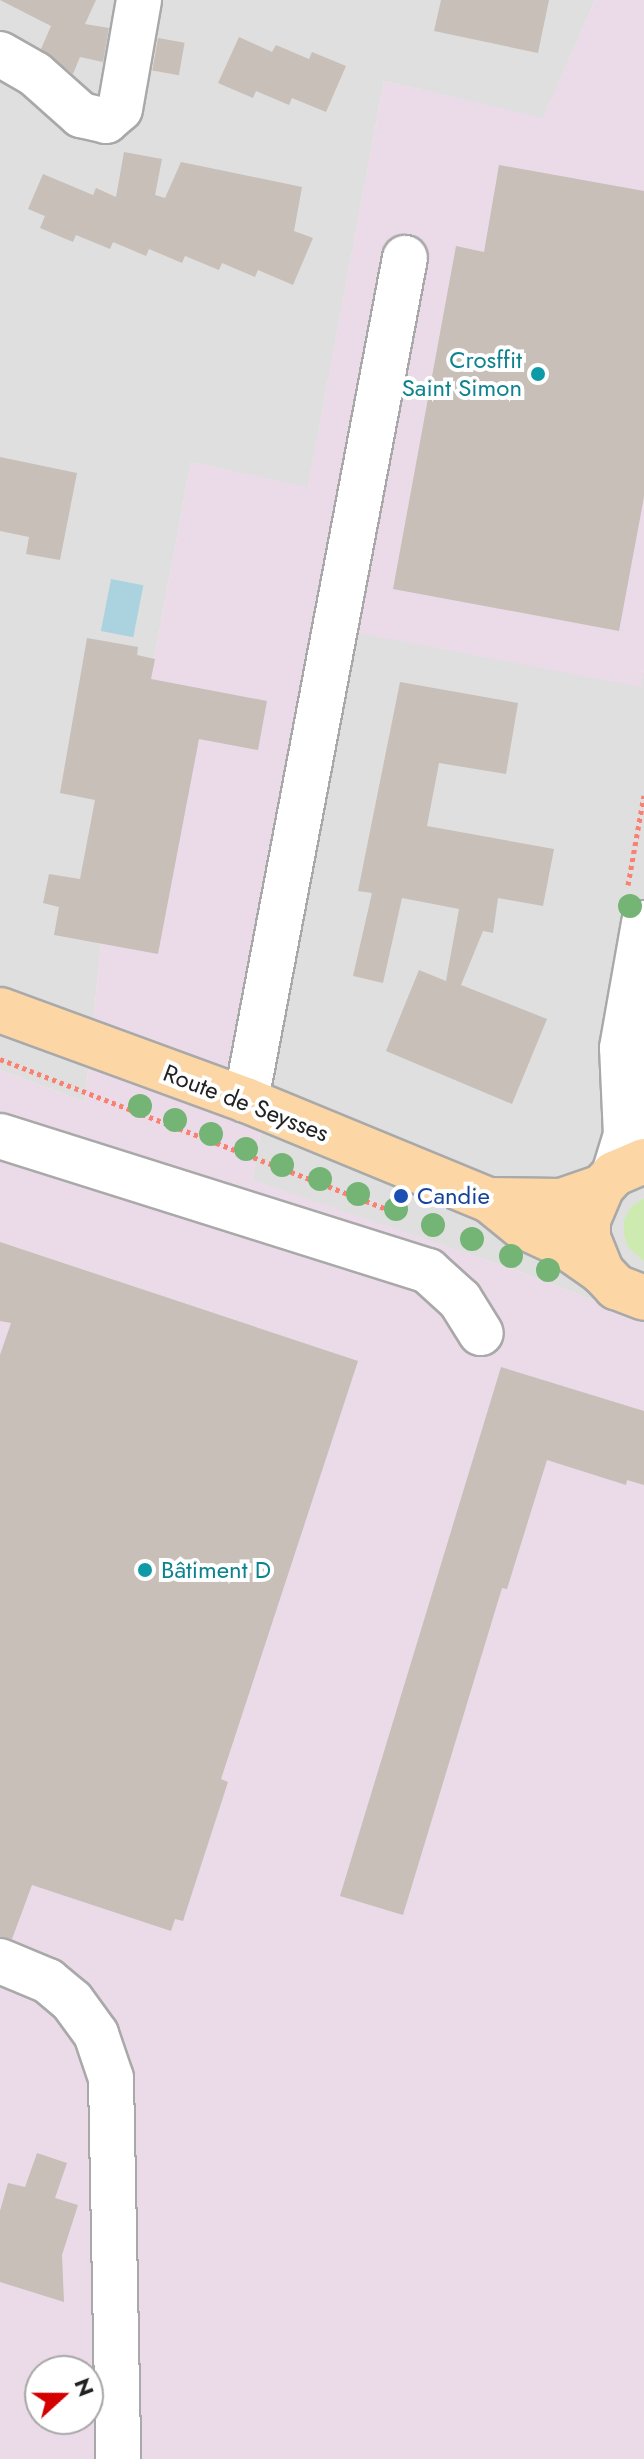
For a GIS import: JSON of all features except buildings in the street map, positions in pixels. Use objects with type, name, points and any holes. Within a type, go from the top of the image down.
[{"type":"main road","name":"Route de Seysses","points":[[0,1010],[246,1100],[489,1200],[520,1225],[565,1246],[602,1272],[616,1287],[644,1298]]},
{"type":"main road","name":"Route de Seysses","points":[[489,1200],[561,1201],[620,1174]]},
{"type":"main road","points":[[602,1272],[588,1238],[588,1220],[620,1174]]},
{"type":"street","points":[[0,54],[35,74],[81,115],[106,121],[120,109],[139,0]]},
{"type":"street","points":[[246,1100],[405,258]]},
{"type":"street","points":[[620,1174],[626,1135],[626,1109],[621,1082],[622,1048],[644,923]]},
{"type":"street","points":[[0,1136],[428,1271],[460,1300],[481,1333]]},
{"type":"street","points":[[0,1961],[48,1981],[72,2001],[96,2034],[111,2078],[118,2459]]},
{"type":"path","points":[[0,1059],[412,1220]]},
{"type":"shaded area","points":[[0,0],[595,0],[543,119],[384,81],[308,488],[191,462],[101,944],[85,1102],[0,1070]]},
{"type":"shaded area","points":[[595,0],[644,0],[644,670],[641,687],[349,631],[252,1180],[510,1268],[644,1320],[644,2459],[0,2459],[0,1070],[85,1102],[101,944],[191,462],[308,487],[384,81],[543,118]]},
{"type":"shaded area","points":[[349,630],[640,686],[644,670],[644,1320],[510,1268],[252,1181]]},
{"type":"green space","points":[[644,1198],[644,1261],[628,1247],[624,1220],[631,1207]]},
{"type":"water","points":[[111,579],[143,585],[133,637],[101,631]]},
{"type":"place","name":"Crosffit Saint Simon","points":[[538,374]]},
{"type":"place","name":"Candie","points":[[401,1196]]},
{"type":"place","name":"Bâtiment D","points":[[145,1570]]}]
